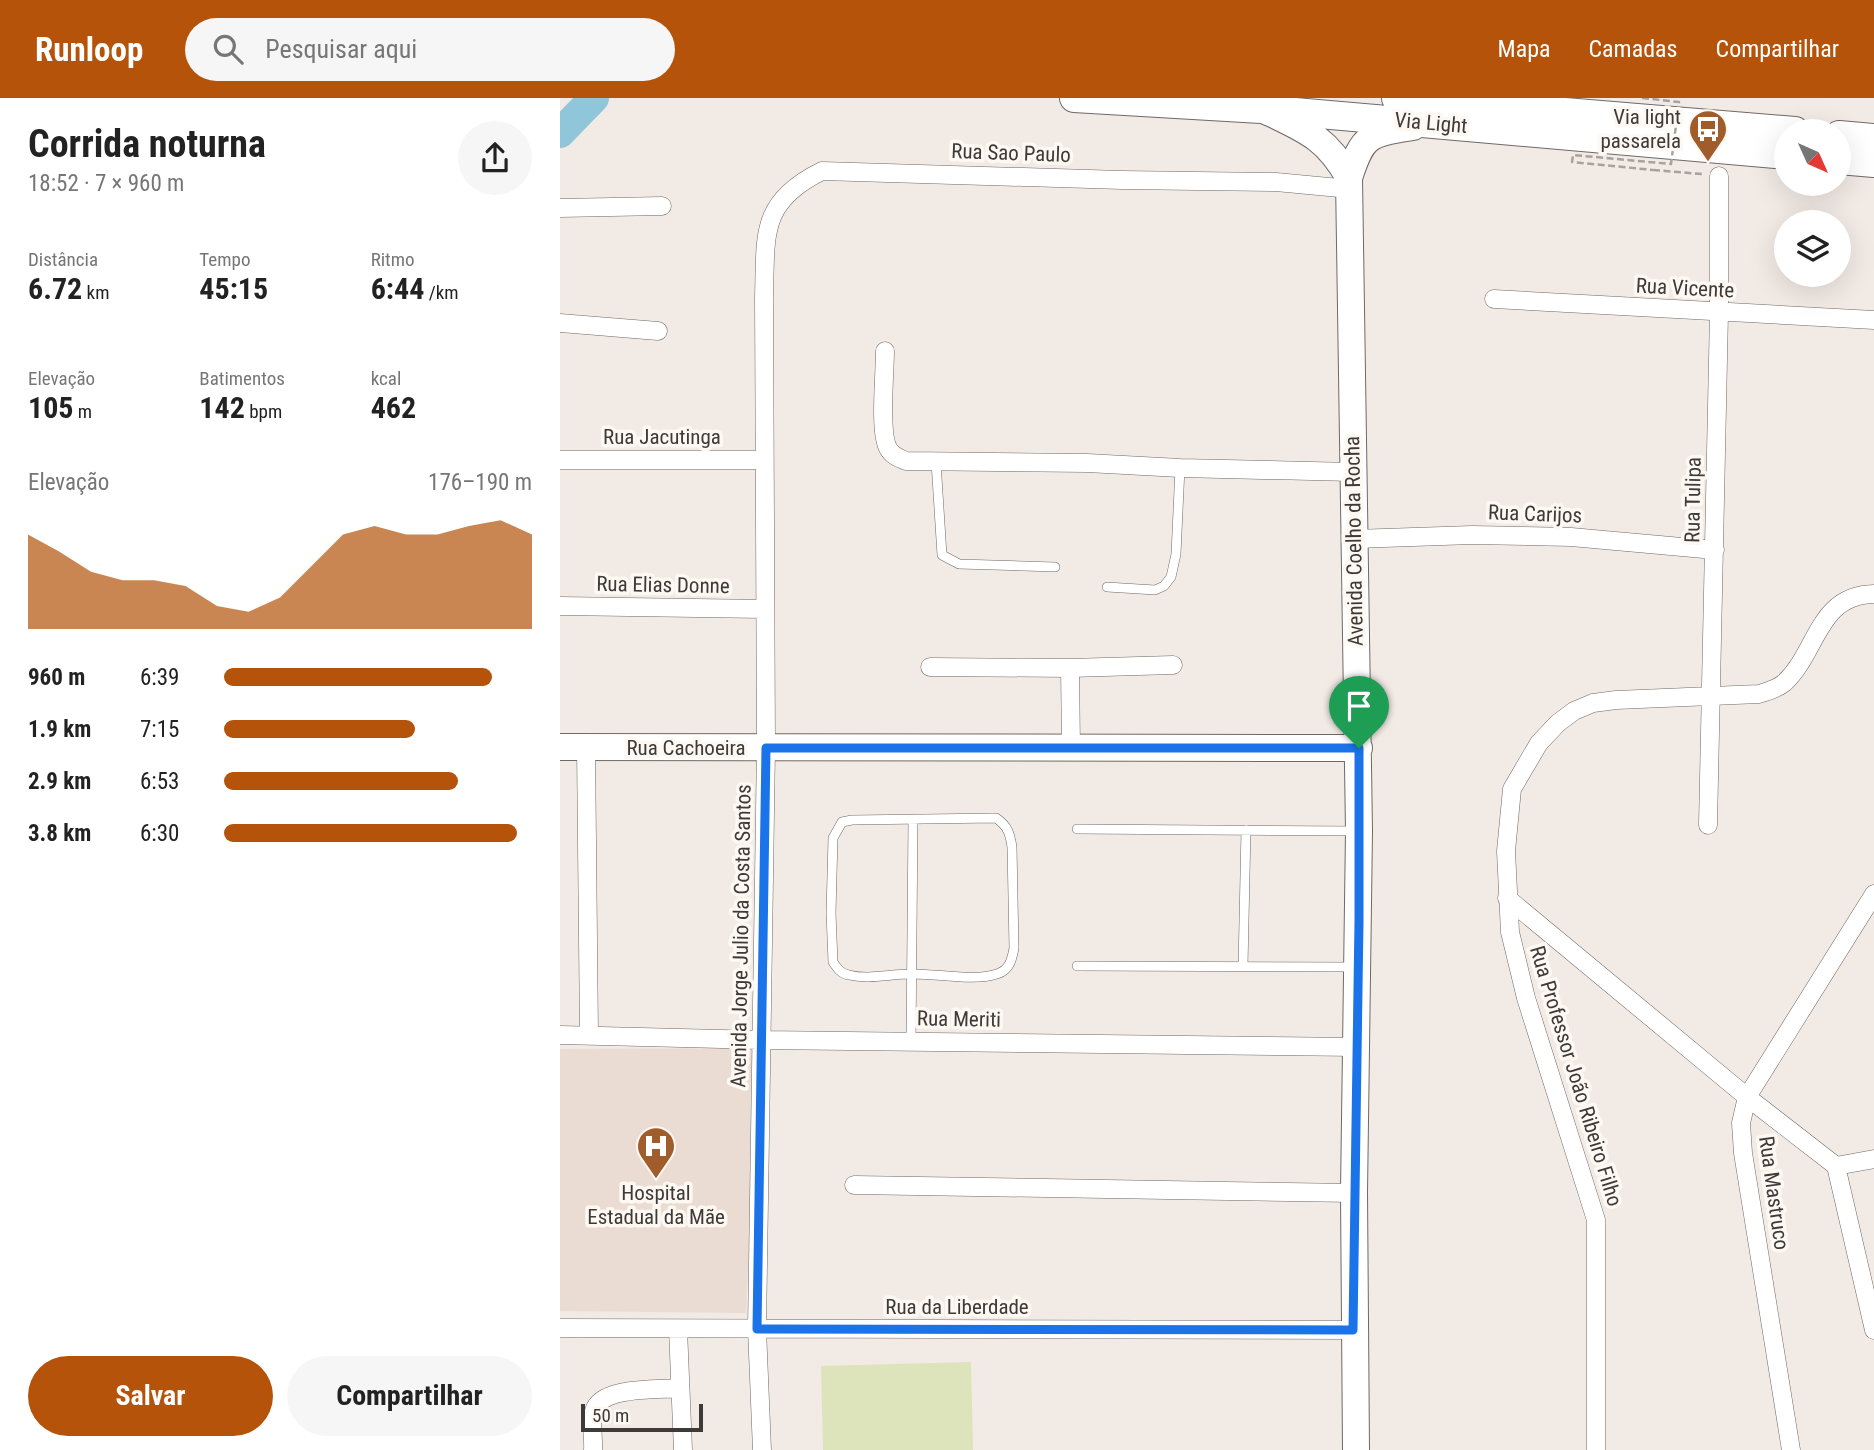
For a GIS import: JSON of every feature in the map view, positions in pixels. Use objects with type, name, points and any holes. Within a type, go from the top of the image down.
[{"type":"main road","name":"Via Light","points":[[1074,98],[1261,109],[1774,154]]},
{"type":"main road","name":"Via Light","points":[[1396,98],[1774,129]]},
{"type":"main road","points":[[1261,109],[1322,140],[1334,153],[1350,184]]},
{"type":"main road","name":"Avenida Coelho da Rocha","points":[[1356,1450],[1353,1330],[1359,967],[1359,748],[1350,184],[1358,152],[1367,140],[1376,134],[1439,124]]},
{"type":"main road","points":[[1852,136],[1874,138]]},
{"type":"main road","points":[[1852,161],[1874,163]]},
{"type":"main road","name":"Rua Cachoeira","points":[[573,747],[1359,748]]},
{"type":"street","name":"Rua Sao Paulo","points":[[764,297],[766,233],[776,206],[799,182],[822,171],[1350,184]]},
{"type":"street","name":"Rua Tulipa","points":[[1708,825],[1715,550],[1719,176]]},
{"type":"street","points":[[560,208],[662,206]]},
{"type":"street","name":"Avenida Jorge Julio da Costa Santos","points":[[762,1450],[757,1329],[766,748],[764,297]]},
{"type":"street","name":"Rua Vicente","points":[[1494,299],[1874,320]]},
{"type":"street","points":[[560,323],[658,331]]},
{"type":"street","points":[[885,351],[884,419],[887,446],[893,455],[906,461],[1087,463],[1353,472]]},
{"type":"street","name":"Rua Jacutinga","points":[[560,460],[764,460]]},
{"type":"street","name":"Rua Carijos","points":[[1354,539],[1472,535],[1570,537],[1715,550]]},
{"type":"street","points":[[1711,695],[1759,694],[1777,688],[1797,668],[1832,611],[1845,600],[1859,594],[1874,594]]},
{"type":"street","name":"Rua Elias Donne","points":[[560,606],[765,609]]},
{"type":"street","points":[[930,667],[1173,666]]},
{"type":"street","points":[[1070,668],[1071,748]]},
{"type":"street","name":"Rua Professor João Ribeiro Filho","points":[[1594,1450],[1596,1220],[1526,998],[1510,932],[1506,851],[1512,789],[1539,743],[1574,711],[1593,703],[1711,695]]},
{"type":"street","points":[[573,747],[589,1035]]},
{"type":"street","name":"Rua Mastruco","points":[[1791,1450],[1743,1153],[1741,1123],[1747,1097],[1874,894]]},
{"type":"street","points":[[1507,898],[1747,1097],[1836,1166],[1874,1330]]},
{"type":"street","name":"Rua Meriti","points":[[560,1035],[1357,1048]]},
{"type":"street","points":[[1836,1166],[1874,1159]]},
{"type":"street","points":[[854,1185],[1354,1193]]},
{"type":"street","name":"Rua da Liberdade","points":[[560,1328],[1353,1330]]},
{"type":"street","points":[[678,1329],[682,1450]]},
{"type":"street","points":[[593,1450],[594,1411],[602,1399],[616,1393],[680,1388]]},
{"type":"lane","points":[[936,462],[942,555],[959,564],[1055,567]]},
{"type":"lane","points":[[1107,587],[1155,590],[1164,586],[1171,578],[1176,554],[1180,468]]},
{"type":"lane","points":[[996,818],[1005,824],[1013,847],[1014,948],[1012,961],[1005,969],[996,974],[968,976],[912,973],[849,975],[837,969],[833,962],[831,913],[833,838],[842,822],[913,821],[996,818]]},
{"type":"lane","points":[[911,1041],[913,821]]},
{"type":"lane","points":[[1077,829],[1359,831]]},
{"type":"lane","points":[[1243,966],[1246,830]]},
{"type":"lane","points":[[1077,966],[1359,967]]},
{"type":"path","points":[[1642,98],[1679,102],[1671,164],[1573,155],[1572,162],[1719,176]]},
{"type":"shaded area","name":"Hospital Estadual da Mãe","points":[[757,1048],[746,1313],[560,1311],[560,1049]]},
{"type":"green space","points":[[971,1362],[973,1450],[823,1450],[821,1366]]},
{"type":"waterway","points":[[560,133],[594,98]]},
{"type":"place","name":"Via light passarela","points":[[1708,163]]},
{"type":"place","name":"Hospital Estadual da Mãe","points":[[656,1180]]},
{"type":"route","points":[[766,748],[1359,748],[1353,1330],[757,1329],[766,748]]}]
